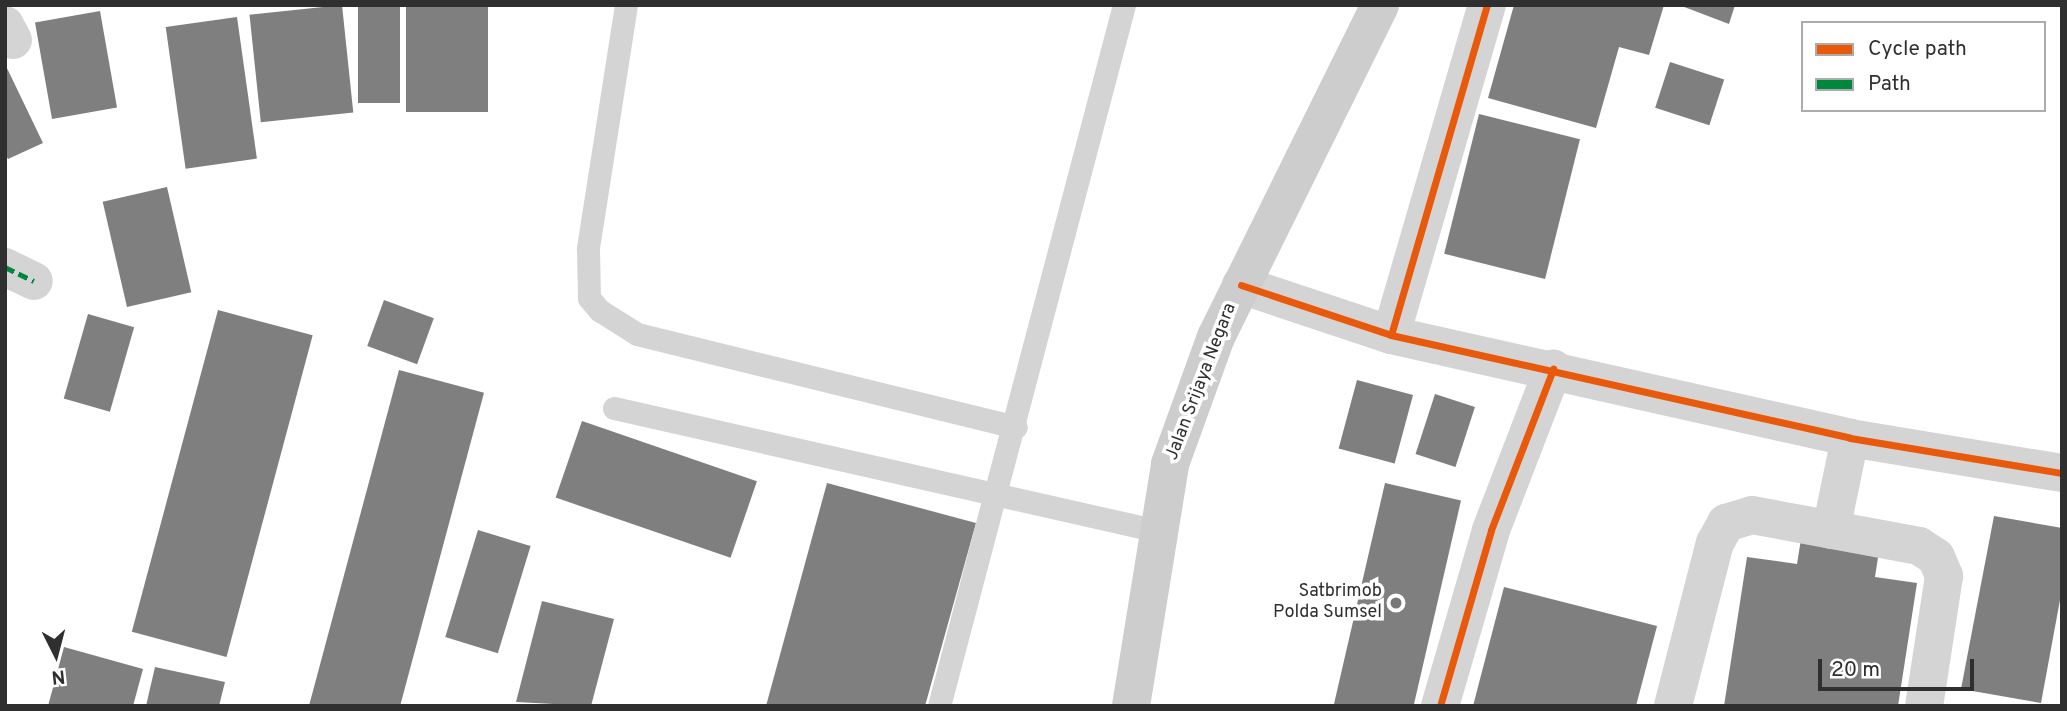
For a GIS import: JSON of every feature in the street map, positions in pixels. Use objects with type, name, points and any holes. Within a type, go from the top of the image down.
[{"type":"main road","name":"Jalan Srijaya Negara","points":[[1131,706],[1170,464],[1216,337],[1380,5]]},
{"type":"street","points":[[1391,334],[1487,5]]},
{"type":"street","points":[[1241,285],[1391,334],[1850,438],[2062,473]]},
{"type":"street","points":[[1440,706],[1490,530],[1552,369]]},
{"type":"street","points":[[1831,530],[1850,438]]},
{"type":"street","points":[[1673,706],[1715,543],[1726,523],[1752,515],[1919,546],[1936,557],[1944,576],[1924,706]]},
{"type":"lane","points":[[626,5],[588,249],[589,298],[599,310],[637,334],[1016,427]]},
{"type":"lane","points":[[939,706],[1016,427],[1124,5]]},
{"type":"lane","points":[[614,408],[998,492],[1158,531]]},
{"type":"building","points":[[342,5],[353,112],[261,122],[250,15]]},
{"type":"building","points":[[358,5],[400,5],[400,103],[358,103]]},
{"type":"building","points":[[406,5],[488,5],[488,112],[406,112]]},
{"type":"building","points":[[1514,5],[1664,5],[1649,55],[1619,47],[1596,128],[1488,98]]},
{"type":"building","points":[[1679,5],[1735,5],[1729,24]]},
{"type":"building","points":[[100,11],[117,108],[52,119],[35,22]]},
{"type":"building","points":[[237,17],[257,159],[186,169],[166,27]]},
{"type":"building","points":[[1670,62],[1724,80],[1709,125],[1655,108]]},
{"type":"building","points":[[5,64],[43,143],[8,159],[5,154]]},
{"type":"building","points":[[1479,114],[1580,139],[1545,279],[1444,254]]},
{"type":"building","points":[[167,187],[191,292],[127,307],[103,202]]},
{"type":"building","points":[[384,300],[434,318],[417,364],[367,346]]},
{"type":"building","points":[[218,310],[313,335],[226,657],[132,632]]},
{"type":"building","points":[[88,314],[134,327],[110,412],[64,399]]},
{"type":"building","points":[[399,370],[484,393],[400,706],[309,706]]},
{"type":"building","points":[[1357,380],[1413,395],[1395,464],[1339,449]]},
{"type":"building","points":[[1435,394],[1475,407],[1455,467],[1416,454]]},
{"type":"building","points":[[582,421],[757,481],[731,558],[556,498]]},
{"type":"building","points":[[827,483],[976,523],[925,706],[766,706]]},
{"type":"building","name":"Satbrimob Polda Sumsel","points":[[1385,483],[1461,501],[1414,706],[1334,706]]},
{"type":"building","points":[[1994,516],[2062,528],[2062,589],[2041,703],[1961,689]]},
{"type":"building","points":[[478,530],[531,546],[498,653],[445,637]]},
{"type":"building","points":[[1801,539],[1879,551],[1875,577],[1917,583],[1898,706],[1724,706],[1747,557],[1797,564]]},
{"type":"building","points":[[1504,587],[1657,626],[1636,706],[1473,706]]},
{"type":"building","points":[[542,601],[614,619],[591,706],[516,702]]},
{"type":"building","points":[[64,647],[143,669],[133,706],[48,706]]},
{"type":"building","points":[[155,667],[225,682],[219,706],[146,706]]},
{"type":"marked path","points":[[5,267],[34,281]]},
{"type":"cycle path","points":[[1391,335],[1487,5]]},
{"type":"cycle path","points":[[1241,285],[1391,335],[1850,438],[2062,473]]},
{"type":"cycle path","points":[[1440,706],[1491,530],[1553,369]]},
{"type":"place","name":"Satbrimob Polda Sumsel","points":[[1396,603]]}]
